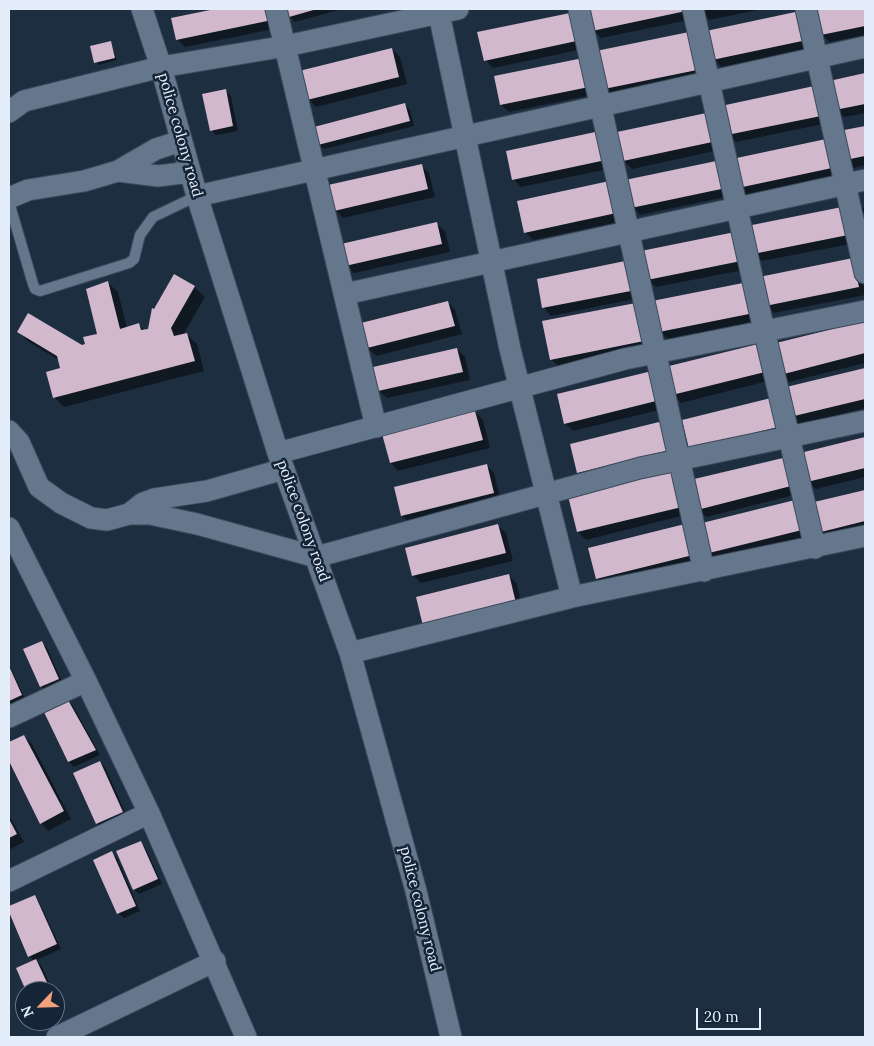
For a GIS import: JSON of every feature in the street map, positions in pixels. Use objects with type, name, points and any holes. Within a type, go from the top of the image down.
[{"type":"street","name":"police colony road","points":[[142,9],[161,67],[197,196],[281,461],[350,653],[416,891],[451,1037]]},
{"type":"street","points":[[276,9],[376,427]]},
{"type":"street","points":[[579,9],[631,233],[704,571]]},
{"type":"street","points":[[693,9],[764,330],[816,548]]},
{"type":"street","points":[[806,9],[818,58],[856,183],[865,273]]},
{"type":"street","points":[[9,112],[24,101],[161,67],[286,46],[445,10],[465,135],[519,388],[572,597]]},
{"type":"street","points":[[197,196],[865,47]]},
{"type":"street","points":[[9,198],[28,190],[84,181],[118,171],[156,149],[181,141]]},
{"type":"street","points":[[118,171],[158,176],[190,172]]},
{"type":"street","points":[[345,294],[856,183]]},
{"type":"street","points":[[129,514],[143,502],[207,491],[281,461],[376,427],[656,353],[865,311]]},
{"type":"street","points":[[9,431],[19,442],[39,486],[61,504],[90,518],[107,520],[129,514],[150,514],[196,524],[316,557],[640,468],[865,421]]},
{"type":"street","points":[[9,528],[86,681],[148,813],[215,961],[246,1037]]},
{"type":"street","points":[[350,653],[572,597],[816,548],[865,536]]},
{"type":"street","points":[[9,717],[86,681]]},
{"type":"street","points":[[9,881],[148,813]]},
{"type":"street","points":[[57,1037],[215,961]]},
{"type":"lane","points":[[9,202],[33,284],[37,291],[129,263],[134,259],[140,235],[152,217],[197,196]]},
{"type":"building","points":[[215,9],[270,9],[272,20],[176,40],[171,18]]},
{"type":"building","points":[[286,9],[317,9],[289,17]]},
{"type":"building","points":[[587,9],[685,9],[686,11],[592,31]]},
{"type":"building","points":[[815,9],[865,9],[865,26],[821,35]]},
{"type":"building","points":[[800,11],[807,40],[712,60],[706,31]]},
{"type":"building","points":[[575,12],[581,40],[484,61],[477,32]]},
{"type":"building","points":[[689,32],[697,70],[604,89],[596,51]]},
{"type":"building","points":[[111,41],[115,58],[94,63],[90,46]]},
{"type":"building","points":[[392,48],[399,77],[307,100],[299,71]]},
{"type":"building","points":[[588,57],[594,86],[500,105],[494,76]]},
{"type":"building","points":[[865,73],[865,104],[835,110],[829,81]]},
{"type":"building","points":[[814,86],[821,116],[727,135],[721,106]]},
{"type":"building","points":[[226,89],[233,126],[210,131],[202,94]]},
{"type":"building","points":[[405,103],[410,121],[318,145],[314,127]]},
{"type":"building","points":[[711,112],[717,141],[623,161],[617,132]]},
{"type":"building","points":[[865,126],[865,156],[845,160],[839,131]]},
{"type":"building","points":[[600,131],[606,160],[512,180],[506,151]]},
{"type":"building","points":[[826,139],[832,168],[738,188],[732,159]]},
{"type":"building","points":[[721,160],[726,188],[631,208],[625,180]]},
{"type":"building","points":[[422,164],[428,189],[334,211],[328,185]]},
{"type":"building","points":[[614,180],[621,212],[524,233],[517,201]]},
{"type":"building","points":[[842,207],[848,235],[753,254],[747,226]]},
{"type":"building","points":[[437,222],[442,244],[345,266],[341,244]]},
{"type":"building","points":[[735,232],[741,261],[647,280],[641,251]]},
{"type":"building","points":[[853,258],[859,287],[765,306],[759,277]]},
{"type":"building","points":[[630,260],[636,290],[542,308],[537,279]]},
{"type":"building","points":[[174,274],[195,286],[171,328],[174,336],[187,333],[195,361],[53,398],[46,372],[60,368],[57,356],[17,332],[28,313],[82,345],[85,344],[83,337],[97,334],[86,289],[108,281],[120,329],[139,323],[141,330],[148,329],[152,308],[154,309]]},
{"type":"building","points":[[748,282],[754,313],[659,332],[652,301]]},
{"type":"building","points":[[448,301],[455,326],[367,348],[361,323]]},
{"type":"building","points":[[641,302],[649,340],[550,360],[542,321]]},
{"type":"building","points":[[865,321],[865,353],[780,375],[772,344]]},
{"type":"building","points":[[758,344],[765,372],[672,395],[665,367]]},
{"type":"building","points":[[457,348],[463,372],[378,391],[373,367]]},
{"type":"building","points":[[865,368],[865,399],[790,417],[782,388]]},
{"type":"building","points":[[652,371],[660,400],[564,424],[557,394]]},
{"type":"building","points":[[775,397],[782,426],[689,449],[682,420]]},
{"type":"building","points":[[475,411],[483,440],[390,463],[382,434]]},
{"type":"building","points":[[663,421],[670,450],[577,473],[570,444]]},
{"type":"building","points":[[865,437],[865,468],[807,482],[800,453]]},
{"type":"building","points":[[783,458],[791,486],[697,510],[690,480]]},
{"type":"building","points":[[487,464],[494,493],[401,516],[394,487]]},
{"type":"building","points":[[673,471],[682,507],[577,532],[568,496]]},
{"type":"building","points":[[865,490],[865,521],[817,533],[810,503]]},
{"type":"building","points":[[795,500],[802,530],[705,554],[698,524]]},
{"type":"building","points":[[689,523],[697,554],[596,579],[588,548]]},
{"type":"building","points":[[498,524],[506,553],[412,576],[405,548]]},
{"type":"building","points":[[509,574],[516,603],[423,626],[416,597]]},
{"type":"building","points":[[42,641],[59,679],[40,687],[23,649]]},
{"type":"building","points":[[9,666],[22,695],[9,701]]},
{"type":"building","points":[[68,700],[96,750],[68,762],[43,710]]},
{"type":"building","points":[[24,735],[64,811],[40,824],[9,761],[9,742]]},
{"type":"building","points":[[100,761],[123,812],[96,824],[73,773]]},
{"type":"building","points":[[9,819],[17,834],[9,838]]},
{"type":"building","points":[[141,841],[158,879],[133,890],[116,851]]},
{"type":"building","points":[[112,851],[136,906],[117,914],[93,860]]},
{"type":"building","points":[[35,895],[57,944],[28,957],[9,912],[9,906]]},
{"type":"building","points":[[36,959],[46,981],[22,981],[16,968]]}]
